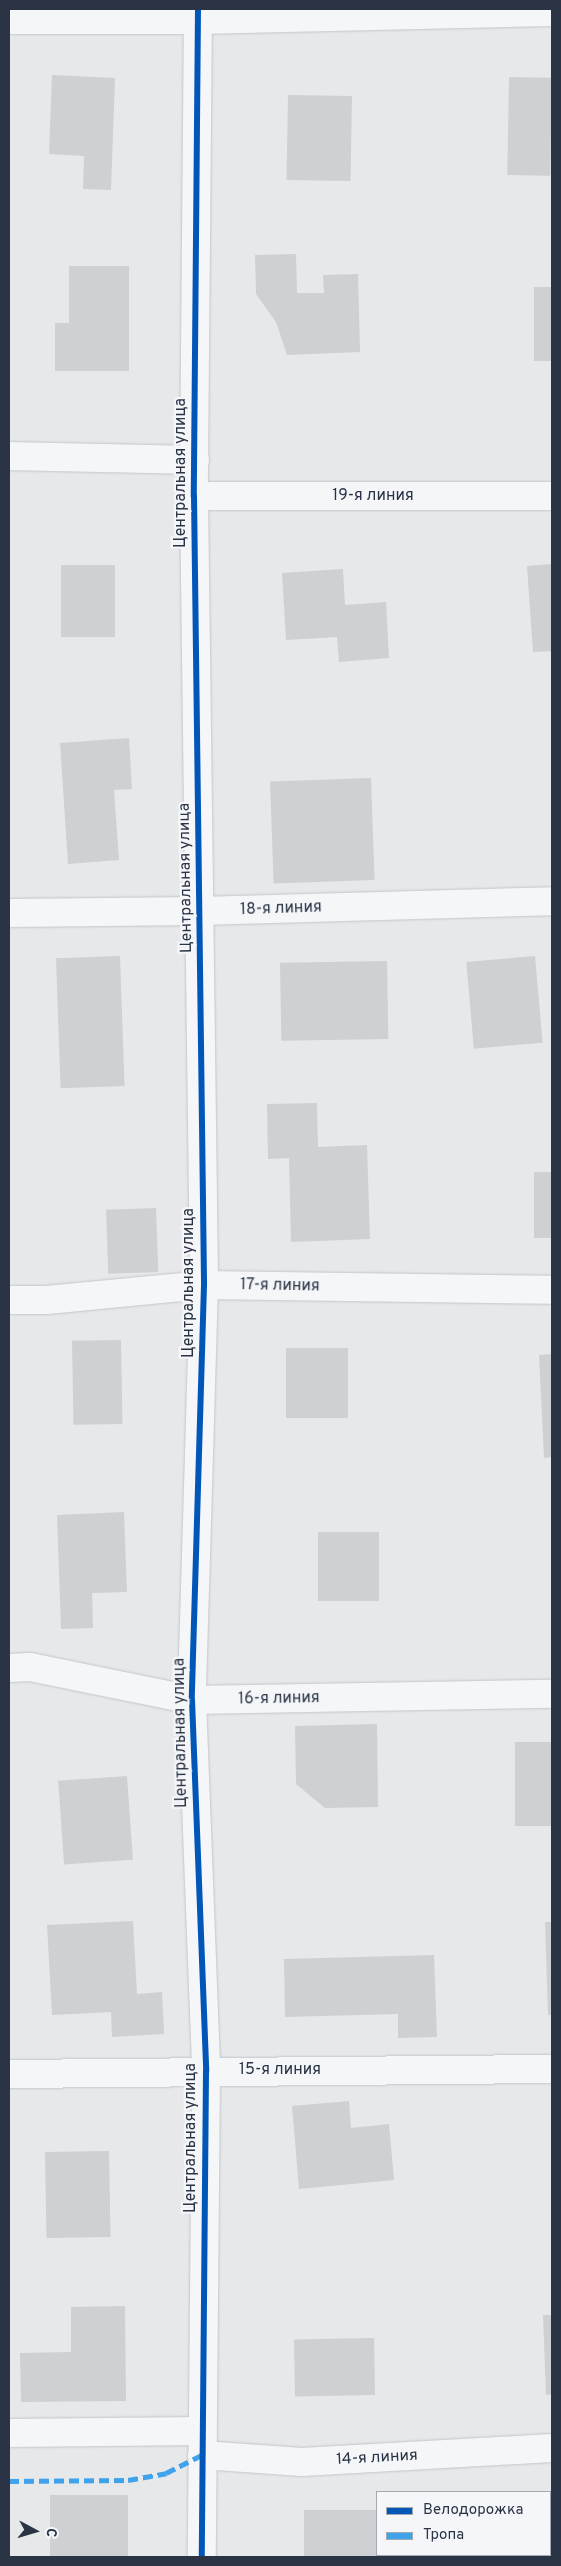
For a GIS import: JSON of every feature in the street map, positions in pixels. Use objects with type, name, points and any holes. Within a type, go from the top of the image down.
[{"type":"street","points":[[9,20],[198,14],[552,12]]},
{"type":"street","name":"Центральная улица","points":[[198,14],[194,496],[204,1284],[192,1700],[206,2070],[202,2557]]},
{"type":"street","points":[[9,456],[195,460]]},
{"type":"street","name":"19-я линия","points":[[194,496],[552,496]]},
{"type":"street","name":"18-я линия","points":[[9,913],[200,911],[552,901]]},
{"type":"street","name":"17-я линия","points":[[9,1300],[48,1300],[204,1284],[552,1290]]},
{"type":"street","name":"16-я линия","points":[[9,1668],[30,1667],[192,1700],[552,1694]]},
{"type":"street","name":"15-я линия","points":[[9,2074],[206,2070],[552,2069]]},
{"type":"street","name":"14-я линия","points":[[9,2433],[202,2443],[302,2462],[552,2448]]},
{"type":"building","points":[[52,75],[115,78],[111,190],[83,189],[84,156],[49,154]]},
{"type":"building","points":[[509,77],[552,78],[550,176],[507,175]]},
{"type":"building","points":[[288,95],[352,96],[351,181],[287,180]]},
{"type":"building","points":[[296,254],[297,293],[324,293],[323,275],[358,274],[360,352],[287,355],[276,322],[256,294],[255,255]]},
{"type":"building","points":[[69,266],[129,266],[129,371],[55,371],[55,323],[69,323]]},
{"type":"building","points":[[534,287],[552,287],[552,361],[534,361]]},
{"type":"building","points":[[552,564],[552,651],[533,652],[527,566]]},
{"type":"building","points":[[61,565],[115,565],[115,637],[61,637]]},
{"type":"building","points":[[343,569],[345,605],[386,602],[389,658],[339,662],[337,637],[286,640],[282,573]]},
{"type":"building","points":[[129,738],[132,789],[114,790],[119,860],[68,864],[60,743]]},
{"type":"building","points":[[371,778],[375,880],[274,883],[270,782]]},
{"type":"building","points":[[120,956],[125,1086],[61,1088],[56,958]]},
{"type":"building","points":[[535,956],[543,1043],[474,1049],[466,962]]},
{"type":"building","points":[[387,961],[388,1039],[281,1041],[280,963]]},
{"type":"building","points":[[317,1103],[318,1147],[367,1145],[370,1239],[291,1242],[289,1158],[268,1159],[267,1104]]},
{"type":"building","points":[[534,1172],[552,1172],[552,1238],[534,1238]]},
{"type":"building","points":[[156,1208],[158,1272],[108,1274],[106,1210]]},
{"type":"building","points":[[121,1340],[122,1424],[73,1425],[72,1341]]},
{"type":"building","points":[[286,1348],[348,1348],[348,1418],[286,1418]]},
{"type":"building","points":[[552,1354],[552,1457],[544,1458],[539,1355]]},
{"type":"building","points":[[124,1512],[127,1592],[92,1593],[93,1628],[61,1629],[57,1515]]},
{"type":"building","points":[[318,1532],[379,1532],[379,1601],[318,1601]]},
{"type":"building","points":[[377,1724],[378,1807],[325,1808],[296,1784],[295,1726]]},
{"type":"building","points":[[515,1742],[552,1742],[552,1826],[515,1826]]},
{"type":"building","points":[[127,1776],[133,1860],[64,1865],[58,1781]]},
{"type":"building","points":[[133,1921],[137,1994],[162,1992],[164,2034],[112,2037],[111,2012],[52,2015],[47,1925]]},
{"type":"building","points":[[545,1922],[552,1922],[552,2015],[548,2015]]},
{"type":"building","points":[[434,1955],[437,2037],[398,2038],[398,2014],[285,2017],[284,1959]]},
{"type":"building","points":[[349,2101],[351,2128],[389,2124],[394,2180],[299,2189],[292,2106]]},
{"type":"building","points":[[109,2151],[111,2237],[47,2238],[45,2152]]},
{"type":"building","points":[[125,2306],[126,2401],[21,2402],[20,2353],[71,2352],[71,2307]]},
{"type":"building","points":[[543,2315],[552,2315],[552,2394],[546,2395]]},
{"type":"building","points":[[374,2338],[375,2395],[295,2396],[294,2339]]},
{"type":"building","points":[[50,2495],[128,2495],[128,2557],[50,2557]]},
{"type":"building","points":[[304,2510],[376,2510],[376,2556],[393,2557],[304,2557]]},
{"type":"building","points":[[551,2528],[552,2557],[522,2557],[551,2556]]},
{"type":"marked path","points":[[9,2481],[128,2480],[166,2473],[202,2455]]},
{"type":"cycle path","points":[[198,9],[194,496],[204,1285],[192,1700],[206,2071],[202,2557]]}]
